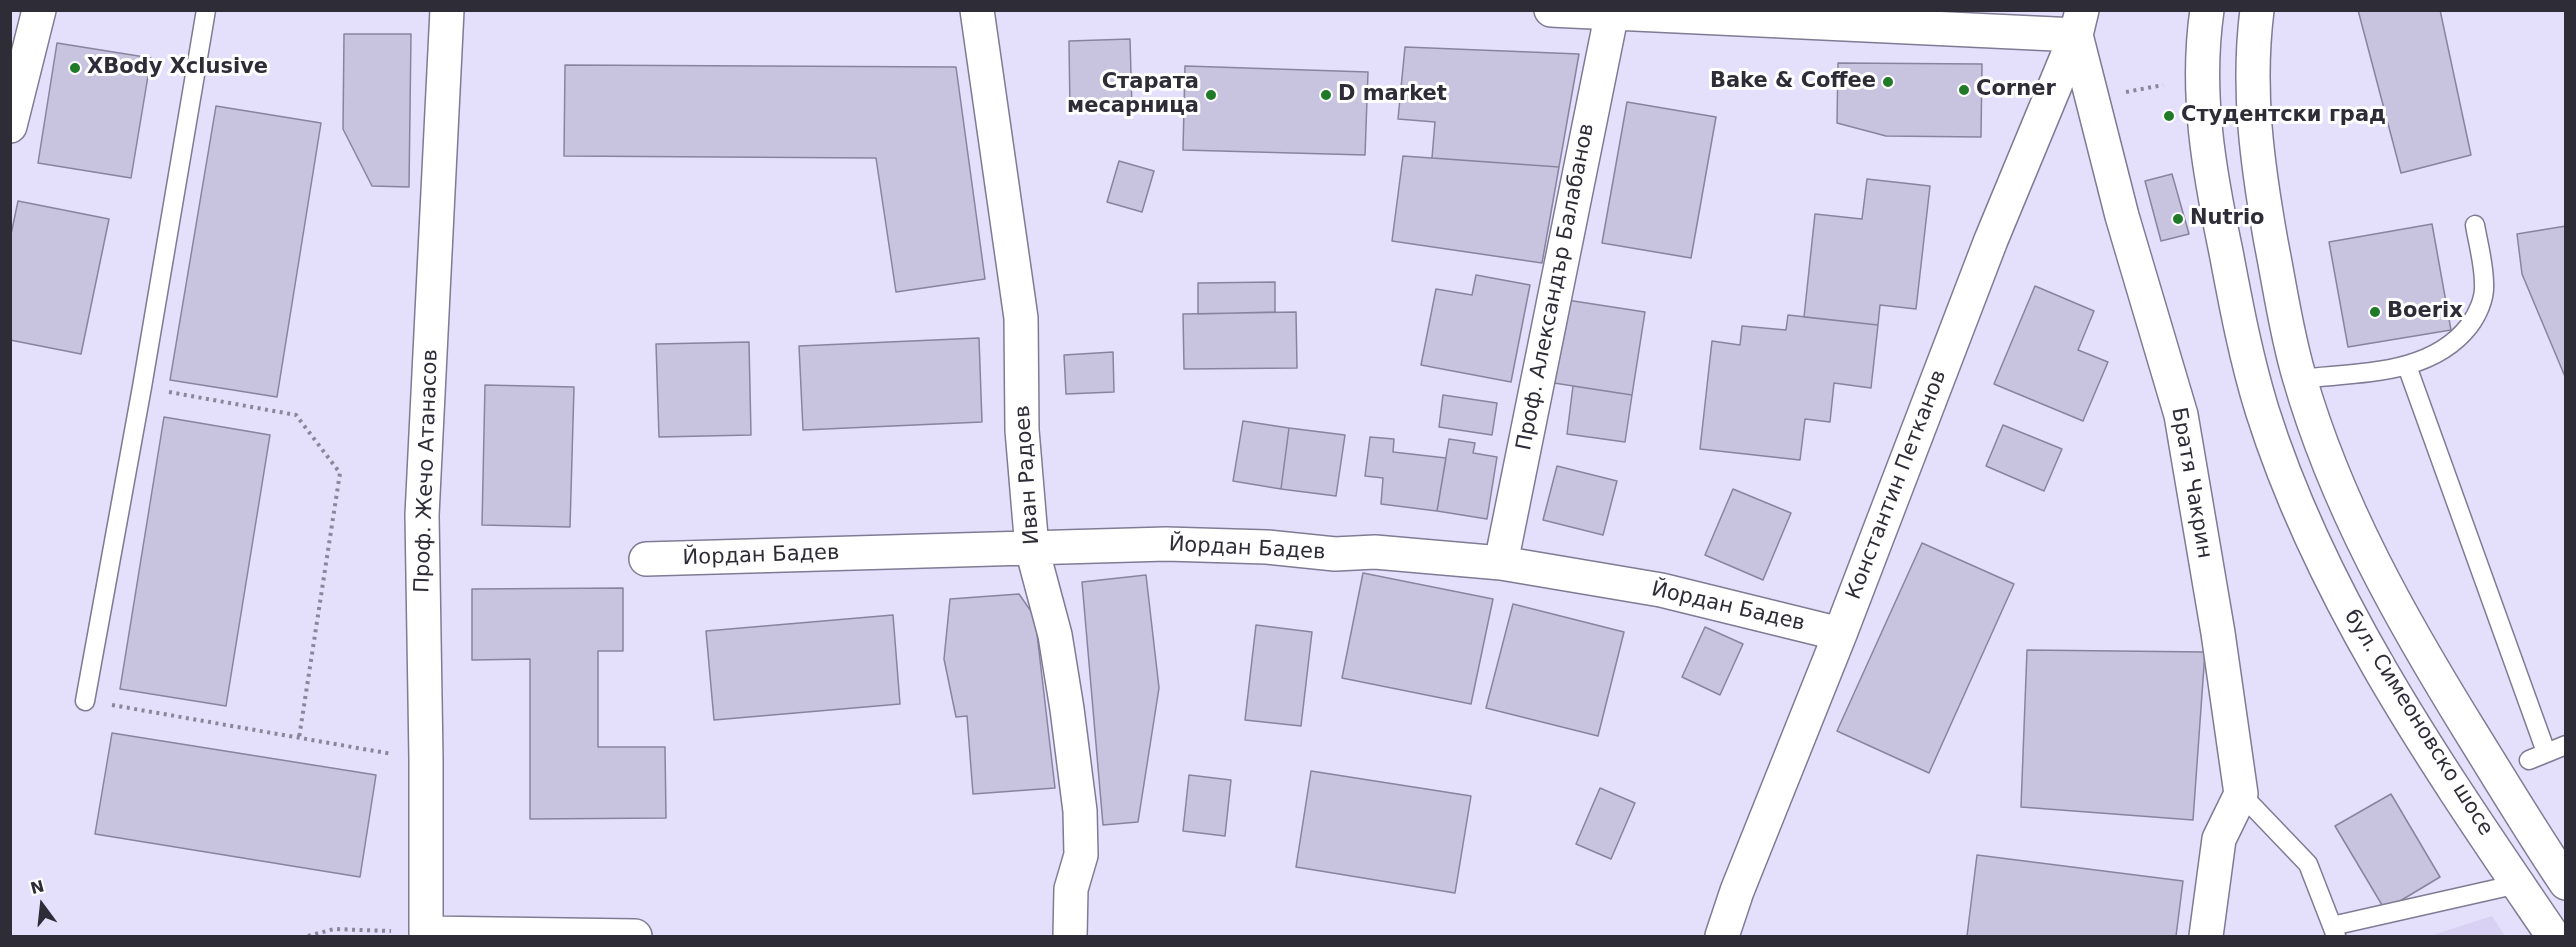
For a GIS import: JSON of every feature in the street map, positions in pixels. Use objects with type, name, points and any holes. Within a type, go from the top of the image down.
[{"type":"street","points":[[10,126],[39,10]]},
{"type":"street","name":"Проф. Жечо Атанасов","points":[[426,933],[422,515],[447,10]]},
{"type":"street","name":"Иван Радоев","points":[[977,10],[1021,318],[1022,430],[1032,549],[1054,635],[1067,709],[1080,811],[1081,855],[1071,889],[1070,936]]},
{"type":"street","points":[[1551,10],[2079,23]]},
{"type":"street","name":"бул. Симеоновско шосе","points":[[2207,10],[2202,75],[2208,166],[2245,347],[2263,411],[2315,545],[2354,622],[2395,695],[2553,936]]},
{"type":"street","name":"бул. Симеоновско шосе","points":[[2257,10],[2252,97],[2257,162],[2289,341],[2300,379],[2349,512],[2388,592],[2433,672],[2565,883]]},
{"type":"street","name":"Проф. Александър Балабанов","points":[[1501,563],[1612,12]]},
{"type":"street","name":"Константин Петканов","points":[[1722,936],[1737,891],[1840,634],[1991,240],[2079,23]]},
{"type":"street","name":"Братя Чакрин","points":[[2079,23],[2122,216],[2181,415],[2218,633],[2241,794]]},
{"type":"street","name":"Йордан Бадев","points":[[646,559],[1166,544],[1267,548],[1335,554],[1375,552],[1501,563],[1661,590],[1840,634]]},
{"type":"street","points":[[2206,936],[2219,839],[2241,794]]},
{"type":"street","points":[[426,933],[635,936]]},
{"type":"lane","points":[[85,701],[142,387],[206,10]]},
{"type":"lane","points":[[2300,379],[2407,366],[2429,358],[2457,342],[2478,315],[2485,284],[2475,225]]},
{"type":"lane","points":[[2407,366],[2546,752]]},
{"type":"lane","points":[[2529,760],[2565,745]]},
{"type":"lane","points":[[2241,794],[2308,864],[2334,931],[2518,884]]},
{"type":"path","points":[[142,387],[296,415],[340,473],[299,738]]},
{"type":"path","points":[[85,701],[426,759]]},
{"type":"path","points":[[308,936],[334,929],[426,933]]},
{"type":"shaded area","points":[[2492,916],[2505,936],[2430,936]]},
{"type":"building","points":[[2358,10],[2440,10],[2471,155],[2401,173]]},
{"type":"building","points":[[344,34],[411,34],[409,187],[372,186],[343,129]]},
{"type":"building","points":[[1130,39],[1132,109],[1070,111],[1069,41]]},
{"type":"building","points":[[57,43],[151,58],[131,178],[38,163]]},
{"type":"building","points":[[1405,47],[1579,54],[1559,167],[1432,158],[1435,122],[1398,119]]},
{"type":"building","points":[[1838,63],[1982,64],[1981,137],[1886,136],[1837,123]]},
{"type":"building","points":[[565,65],[956,67],[985,279],[896,292],[876,158],[564,156]]},
{"type":"building","points":[[1185,66],[1368,72],[1365,155],[1183,150]]},
{"type":"building","points":[[1627,102],[1716,117],[1691,258],[1602,243]]},
{"type":"building","points":[[216,106],[321,123],[277,397],[170,380]]},
{"type":"building","points":[[1403,156],[1559,167],[1542,263],[1392,241]]},
{"type":"building","points":[[1119,161],[1154,171],[1142,212],[1107,202]]},
{"type":"building","points":[[2172,174],[2189,234],[2161,241],[2145,181]]},
{"type":"building","points":[[1867,179],[1930,186],[1916,309],[1880,305],[1878,325],[1804,317],[1815,214],[1862,219]]},
{"type":"building","points":[[18,201],[109,219],[81,354],[10,340],[10,239]]},
{"type":"building","points":[[2432,224],[2451,330],[2348,347],[2329,242]]},
{"type":"building","points":[[2566,226],[2566,379],[2522,274],[2517,234]]},
{"type":"building","points":[[1476,275],[1530,285],[1511,382],[1421,365],[1436,289],[1472,295]]},
{"type":"building","points":[[1275,282],[1275,312],[1198,314],[1198,283]]},
{"type":"building","points":[[2035,286],[2094,311],[2078,350],[2108,362],[2083,421],[1994,384]]},
{"type":"building","points":[[1567,300],[1645,312],[1632,395],[1554,383]]},
{"type":"building","points":[[1296,312],[1297,368],[1184,369],[1183,314]]},
{"type":"building","points":[[1788,315],[1878,325],[1871,388],[1834,383],[1830,422],[1805,419],[1800,460],[1700,449],[1712,341],[1740,345],[1742,326],[1786,330]]},
{"type":"building","points":[[979,338],[982,422],[803,430],[799,346]]},
{"type":"building","points":[[749,342],[751,435],[659,437],[656,344]]},
{"type":"building","points":[[1113,352],[1114,392],[1066,394],[1064,355]]},
{"type":"building","points":[[485,385],[574,387],[570,527],[482,525]]},
{"type":"building","points":[[1573,386],[1632,395],[1625,442],[1567,434]]},
{"type":"building","points":[[1443,395],[1497,403],[1492,435],[1439,427]]},
{"type":"building","points":[[164,417],[270,435],[226,706],[120,689]]},
{"type":"building","points":[[1243,421],[1289,428],[1281,489],[1233,481]]},
{"type":"building","points":[[2003,425],[2062,449],[2044,491],[1986,466]]},
{"type":"building","points":[[1289,428],[1345,435],[1336,496],[1281,489]]},
{"type":"building","points":[[1370,437],[1394,439],[1393,452],[1446,458],[1437,511],[1381,504],[1383,478],[1365,476]]},
{"type":"building","points":[[1449,439],[1475,443],[1473,453],[1497,457],[1487,519],[1437,511]]},
{"type":"building","points":[[1557,466],[1617,481],[1603,535],[1543,520]]},
{"type":"building","points":[[1733,489],[1791,513],[1763,580],[1705,555]]},
{"type":"building","points":[[1922,543],[2014,584],[1929,773],[1837,731]]},
{"type":"building","points":[[1363,573],[1493,599],[1471,704],[1342,678]]},
{"type":"building","points":[[1146,575],[1159,688],[1138,822],[1103,825],[1082,582]]},
{"type":"building","points":[[623,588],[623,651],[598,651],[598,747],[665,747],[666,818],[530,819],[530,659],[472,660],[472,589]]},
{"type":"building","points":[[1019,594],[1035,617],[1055,788],[973,794],[967,716],[956,717],[944,659],[950,599]]},
{"type":"building","points":[[1513,604],[1624,632],[1598,736],[1486,708]]},
{"type":"building","points":[[893,615],[900,704],[714,720],[706,631]]},
{"type":"building","points":[[1256,625],[1312,632],[1301,726],[1245,720]]},
{"type":"building","points":[[1705,627],[1743,644],[1720,695],[1682,677]]},
{"type":"building","points":[[2027,650],[2205,652],[2193,820],[2021,807]]},
{"type":"building","points":[[112,733],[376,775],[360,877],[95,834]]},
{"type":"building","points":[[1311,771],[1471,796],[1455,893],[1296,867]]},
{"type":"building","points":[[1189,775],[1231,780],[1225,836],[1183,831]]},
{"type":"building","points":[[1600,788],[1635,803],[1611,859],[1576,844]]},
{"type":"building","points":[[2391,794],[2440,877],[2385,910],[2335,826]]},
{"type":"building","points":[[1977,855],[2183,881],[2176,936],[1967,936]]},
{"type":"place","name":"XBody Xclusive","points":[[75,68]]},
{"type":"place","name":"Bake & Coffee","points":[[1888,82]]},
{"type":"place","name":"Corner","points":[[1964,90]]},
{"type":"place","name":"Старата месарница","points":[[1211,95]]},
{"type":"place","name":"D market","points":[[1326,95]]},
{"type":"place","name":"Студентски град","points":[[2169,116]]},
{"type":"place","name":"Nutrio","points":[[2178,219]]},
{"type":"place","name":"Boerix","points":[[2375,312]]}]
